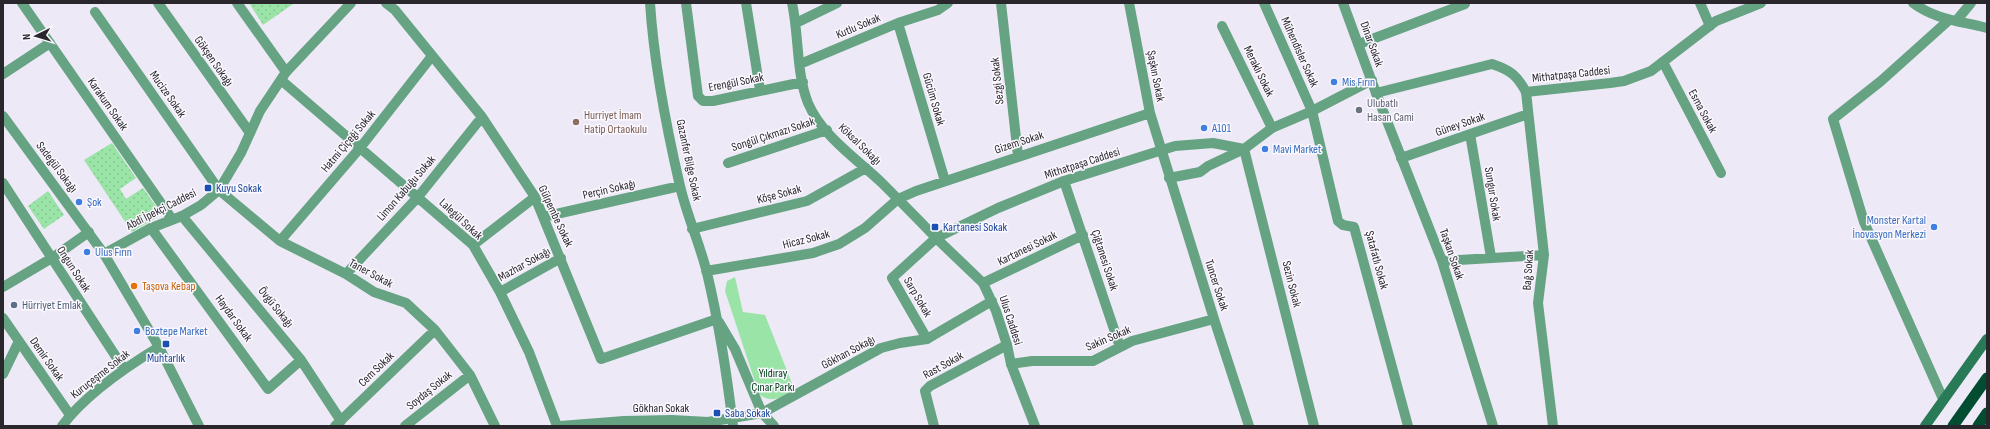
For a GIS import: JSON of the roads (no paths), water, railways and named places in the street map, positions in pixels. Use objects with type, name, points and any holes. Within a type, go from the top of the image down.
[{"type":"highway","points":[[1953,426],[1987,378]]},
{"type":"highway","points":[[1978,426],[1987,413]]},
{"type":"main road","points":[[1925,426],[1987,339]]},
{"type":"street","name":"Karakum Sokak","points":[[22,3],[172,219]]},
{"type":"street","name":"Gökşen Sokağı","points":[[158,3],[250,133]]},
{"type":"street","name":"Lalegül Sokak","points":[[237,3],[284,76],[360,148],[473,245],[500,292],[529,352],[558,426]]},
{"type":"street","name":"Gülpembe Sokak","points":[[386,3],[394,10],[482,117],[535,197],[601,359],[717,319]]},
{"type":"street","name":"Gazanfer Bilge Sokak","points":[[650,3],[653,48],[680,186],[706,271],[717,319]]},
{"type":"street","name":"Erengül Sokak","points":[[686,3],[698,96],[702,101],[713,101],[803,82]]},
{"type":"street","points":[[746,3],[760,90]]},
{"type":"street","name":"Köksal Sokağı","points":[[792,3],[796,23],[800,64],[808,103],[834,140],[866,168],[936,238]]},
{"type":"street","points":[[796,23],[838,3]]},
{"type":"street","name":"Kutlu Sokak","points":[[800,64],[898,23],[938,10],[948,3]]},
{"type":"street","name":"Sezgi Sokak","points":[[1001,3],[1018,156]]},
{"type":"street","name":"Şaşkın Sokak","points":[[1129,3],[1150,113],[1161,152]]},
{"type":"street","name":"Mühendisler Sokak","points":[[1264,3],[1312,111]]},
{"type":"street","name":"Dinar Sokak","points":[[1343,3],[1376,94]]},
{"type":"street","points":[[1700,3],[1710,26]]},
{"type":"street","name":"Mithatpaşa Caddesi","points":[[1376,94],[1492,64],[1509,70],[1520,80],[1526,92],[1624,80],[1651,71],[1716,21],[1761,3]]},
{"type":"street","points":[[1913,3],[1932,14],[1953,21],[1987,28]]},
{"type":"street","points":[[1943,400],[1864,222],[1833,119],[1953,21],[1971,3]]},
{"type":"street","name":"Abdi İpekçi Caddesi","points":[[104,254],[151,228],[182,216],[201,205],[219,190],[241,153],[260,111],[284,76],[347,4]]},
{"type":"street","points":[[1359,44],[1465,4]]},
{"type":"street","name":"Mucize Sokak","points":[[95,12],[219,190]]},
{"type":"street","name":"Gücüm Sokak","points":[[898,23],[945,182]]},
{"type":"street","name":"Meraklı Sokak","points":[[1222,26],[1272,128]]},
{"type":"street","points":[[3,74],[50,43]]},
{"type":"street","name":"Hatmi Çiçeği Sokak","points":[[280,241],[360,148],[432,56]]},
{"type":"street","name":"Esma Sokak","points":[[1663,62],[1721,172]]},
{"type":"street","points":[[1169,178],[1200,172],[1208,166],[1244,149],[1272,128],[1312,111],[1372,80]]},
{"type":"street","name":"Bağ Sokak","points":[[1526,92],[1544,255],[1538,303],[1553,426]]},
{"type":"street","name":"Taşkan Sokak","points":[[1376,94],[1442,261],[1493,426]]},
{"type":"street","name":"Şatafatlı Sokak","points":[[1312,111],[1338,221],[1354,227],[1408,426]]},
{"type":"street","name":"Gizem Sokak","points":[[898,199],[1018,156],[1150,113]]},
{"type":"street","name":"Güney Sokak","points":[[1402,158],[1528,114]]},
{"type":"street","name":"Sadegül Sokağı","points":[[3,116],[104,254]]},
{"type":"street","name":"Limon Kabuğu Sokak","points":[[346,274],[418,197],[482,117]]},
{"type":"street","name":"Songül Çıkmazı Sokak","points":[[728,163],[827,130]]},
{"type":"street","name":"Sungur Sokak","points":[[1470,134],[1491,257]]},
{"type":"street","name":"Mithatpaşa Caddesi","points":[[936,238],[998,208],[1064,181],[1161,152],[1175,146],[1213,143],[1244,149]]},
{"type":"street","name":"Sezin Sokak","points":[[1244,149],[1314,426]]},
{"type":"street","name":"Tuncer Sokak","points":[[1161,152],[1249,426]]},
{"type":"street","name":"Köşe Sokak","points":[[692,229],[807,200],[866,168]]},
{"type":"street","name":"Çiğtanesi Sokak","points":[[1064,181],[1120,347]]},
{"type":"street","name":"Ongun Sokak","points":[[3,183],[124,369]]},
{"type":"street","name":"Perçin Sokağı","points":[[543,217],[680,186]]},
{"type":"street","name":"Taner Sokak","points":[[219,190],[280,241],[346,274],[374,292],[406,303],[435,330],[470,375],[495,426]]},
{"type":"street","points":[[473,245],[535,197]]},
{"type":"street","name":"Hicaz Sokak","points":[[706,271],[796,256],[839,244],[865,228],[898,199]]},
{"type":"street","name":"Övgü Sokağı","points":[[182,216],[301,360],[338,424]]},
{"type":"street","name":"Haydar Sokak","points":[[151,228],[268,389],[301,360]]},
{"type":"street","points":[[3,287],[52,258],[89,232]]},
{"type":"street","name":"Kartanesi Sokak","points":[[983,283],[1083,235]]},
{"type":"street","name":"Ulus Caddesi","points":[[936,238],[983,283],[992,301],[1007,345],[1011,364],[1035,426]]},
{"type":"street","name":"Sarp Sokak","points":[[927,339],[892,278],[936,238]]},
{"type":"street","points":[[104,254],[159,347],[199,426]]},
{"type":"street","points":[[1442,261],[1544,255]]},
{"type":"street","name":"Mazhar Sokağı","points":[[500,292],[561,258]]},
{"type":"street","name":"Gökhan Sokağı","points":[[762,413],[881,348],[900,342],[927,339],[992,301]]},
{"type":"street","name":"Demir Sokak","points":[[3,318],[70,415]]},
{"type":"street","points":[[717,319],[735,349],[749,386],[762,413],[774,426]]},
{"type":"street","points":[[717,319],[732,422]]},
{"type":"street","name":"Sakin Sokak","points":[[1011,364],[1032,361],[1093,361],[1132,341],[1214,319]]},
{"type":"street","name":"Cem Sokak","points":[[338,424],[435,330]]},
{"type":"street","points":[[3,374],[19,342]]},
{"type":"street","name":"Rast Sokak","points":[[934,426],[924,391],[930,386],[1007,345]]},
{"type":"street","name":"Kuruçeşme Sokak","points":[[62,426],[70,415],[124,369],[159,347]]},
{"type":"street","name":"Soydaş Sokak","points":[[405,426],[470,375]]},
{"type":"street","name":"Gökhan Sokak","points":[[558,426],[732,422],[762,413]]},
{"type":"place","name":"Mis Fırın","points":[[1334,82]]},
{"type":"place","name":"Ulubatlı Hasan Cami","points":[[1359,110]]},
{"type":"place","name":"Hurriyet İmam Hatip Ortaokulu","points":[[576,122]]},
{"type":"place","name":"A101","points":[[1204,128]]},
{"type":"place","name":"Mavi Market","points":[[1265,149]]},
{"type":"place","name":"Kuyu Sokak","points":[[208,188]]},
{"type":"place","name":"Şok","points":[[79,202]]},
{"type":"place","name":"Kartanesi̇ Sokak","points":[[935,227]]},
{"type":"place","name":"Monster Kartal İnovasyon Merkezi","points":[[1934,227]]},
{"type":"place","name":"Ulus Fırın","points":[[87,252]]},
{"type":"place","name":"Taşova Kebap","points":[[134,286]]},
{"type":"place","name":"Hürriyet Emlak","points":[[14,305]]},
{"type":"place","name":"Boztepe Market","points":[[137,331]]},
{"type":"place","name":"Muhtarlık","points":[[166,344]]},
{"type":"place","name":"Saba Sokak","points":[[717,413]]},
{"type":"park label","name":"Yıldıray Çınar Parkı","points":[[773,380]]}]
